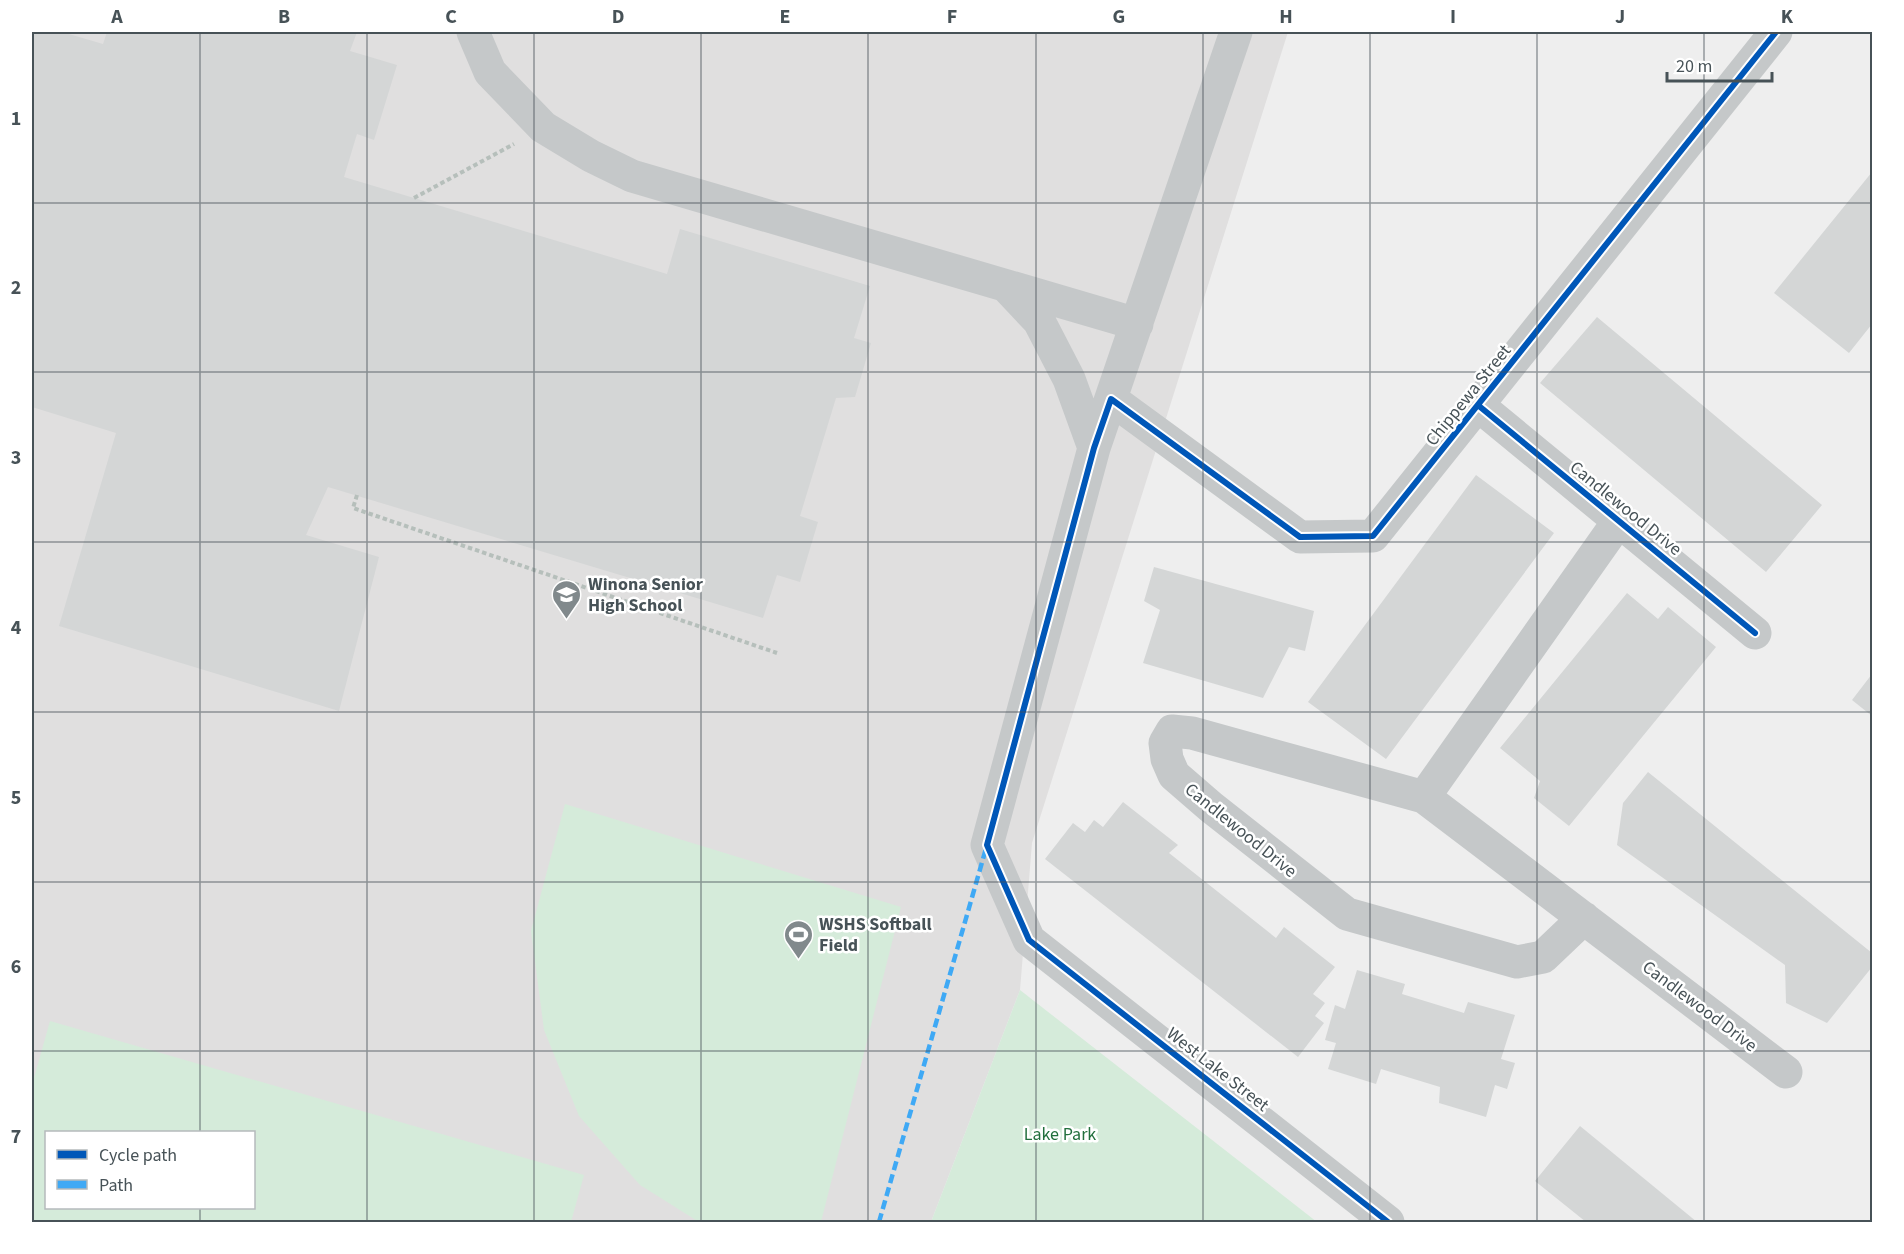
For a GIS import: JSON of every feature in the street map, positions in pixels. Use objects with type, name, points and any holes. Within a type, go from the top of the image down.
[{"type":"street","points":[[473,32],[490,72],[543,127],[591,156],[632,176],[1137,324]]},
{"type":"street","points":[[1094,448],[1236,32]]},
{"type":"street","name":"Chippewa Street","points":[[1111,399],[1300,537],[1373,536],[1776,32]]},
{"type":"street","points":[[1006,286],[1039,321],[1069,379],[1094,448]]},
{"type":"street","name":"Candlewood Drive","points":[[1479,406],[1755,633]]},
{"type":"street","name":"West Lake Street","points":[[1094,448],[987,845],[1029,940],[1388,1222]]},
{"type":"street","name":"Candlewood Drive","points":[[1424,797],[1618,522]]},
{"type":"street","name":"Candlewood Drive","points":[[1584,918],[1543,957],[1517,962],[1347,914],[1174,775],[1167,759],[1165,743],[1172,731],[1192,733],[1424,797],[1584,918],[1786,1072]]},
{"type":"path","points":[[414,198],[543,127]]},
{"type":"path","points":[[357,495],[353,508],[777,653]]},
{"type":"shaded area","name":"Winona Senior High School","points":[[32,32],[1288,32],[1032,843],[1020,990],[931,1222],[32,1222]]},
{"type":"green space","points":[[565,804],[901,907],[821,1222],[699,1222],[640,1185],[579,1116],[544,1030],[531,931]]},
{"type":"green space","name":"Lake Park","points":[[1020,990],[1317,1222],[931,1222]]},
{"type":"green space","points":[[50,1021],[584,1175],[571,1222],[32,1222],[32,1085]]},
{"type":"building","name":"Winona Senior High School","points":[[32,32],[62,32],[103,44],[107,32],[357,32],[350,51],[397,65],[374,140],[357,134],[344,177],[667,274],[680,229],[870,286],[854,338],[871,343],[855,397],[836,398],[800,516],[818,522],[800,582],[777,575],[763,618],[328,487],[306,535],[379,557],[339,711],[59,626],[116,433],[32,407]]},
{"type":"building","points":[[1872,172],[1872,324],[1849,353],[1774,293]]},
{"type":"building","points":[[1597,317],[1822,505],[1766,572],[1540,383]]},
{"type":"building","points":[[1476,475],[1554,533],[1386,759],[1308,702]]},
{"type":"building","points":[[1154,567],[1314,611],[1305,651],[1289,647],[1263,698],[1143,663],[1160,610],[1144,601]]},
{"type":"building","points":[[1627,593],[1658,619],[1668,607],[1716,647],[1569,826],[1534,798],[1540,781],[1500,748]]},
{"type":"building","points":[[1872,674],[1872,716],[1852,700]]},
{"type":"building","points":[[1648,772],[1872,953],[1872,967],[1827,1023],[1786,1003],[1785,965],[1617,845],[1623,803]]},
{"type":"building","points":[[1123,802],[1178,845],[1169,853],[1276,938],[1284,927],[1335,967],[1313,994],[1325,1003],[1315,1016],[1324,1023],[1298,1057],[1045,859],[1073,823],[1085,832],[1094,820],[1103,827]]},
{"type":"building","points":[[1357,970],[1405,984],[1402,994],[1464,1013],[1468,1002],[1515,1015],[1501,1059],[1515,1063],[1507,1089],[1495,1085],[1486,1117],[1439,1103],[1440,1087],[1381,1069],[1376,1084],[1328,1069],[1336,1043],[1325,1040],[1335,1005],[1345,1009]]},
{"type":"building","points":[[1580,1126],[1697,1222],[1586,1222],[1535,1181]]},
{"type":"marked path","points":[[879,1222],[987,845]]},
{"type":"cycle path","points":[[1388,1222],[1029,940],[987,845],[1094,448],[1111,399],[1300,537],[1373,536],[1776,32]]},
{"type":"cycle path","points":[[1479,406],[1755,633]]},
{"type":"place","name":"Winona Senior High School","points":[[567,620]]},
{"type":"place","name":"WSHS Softball Field","points":[[798,960]]}]
